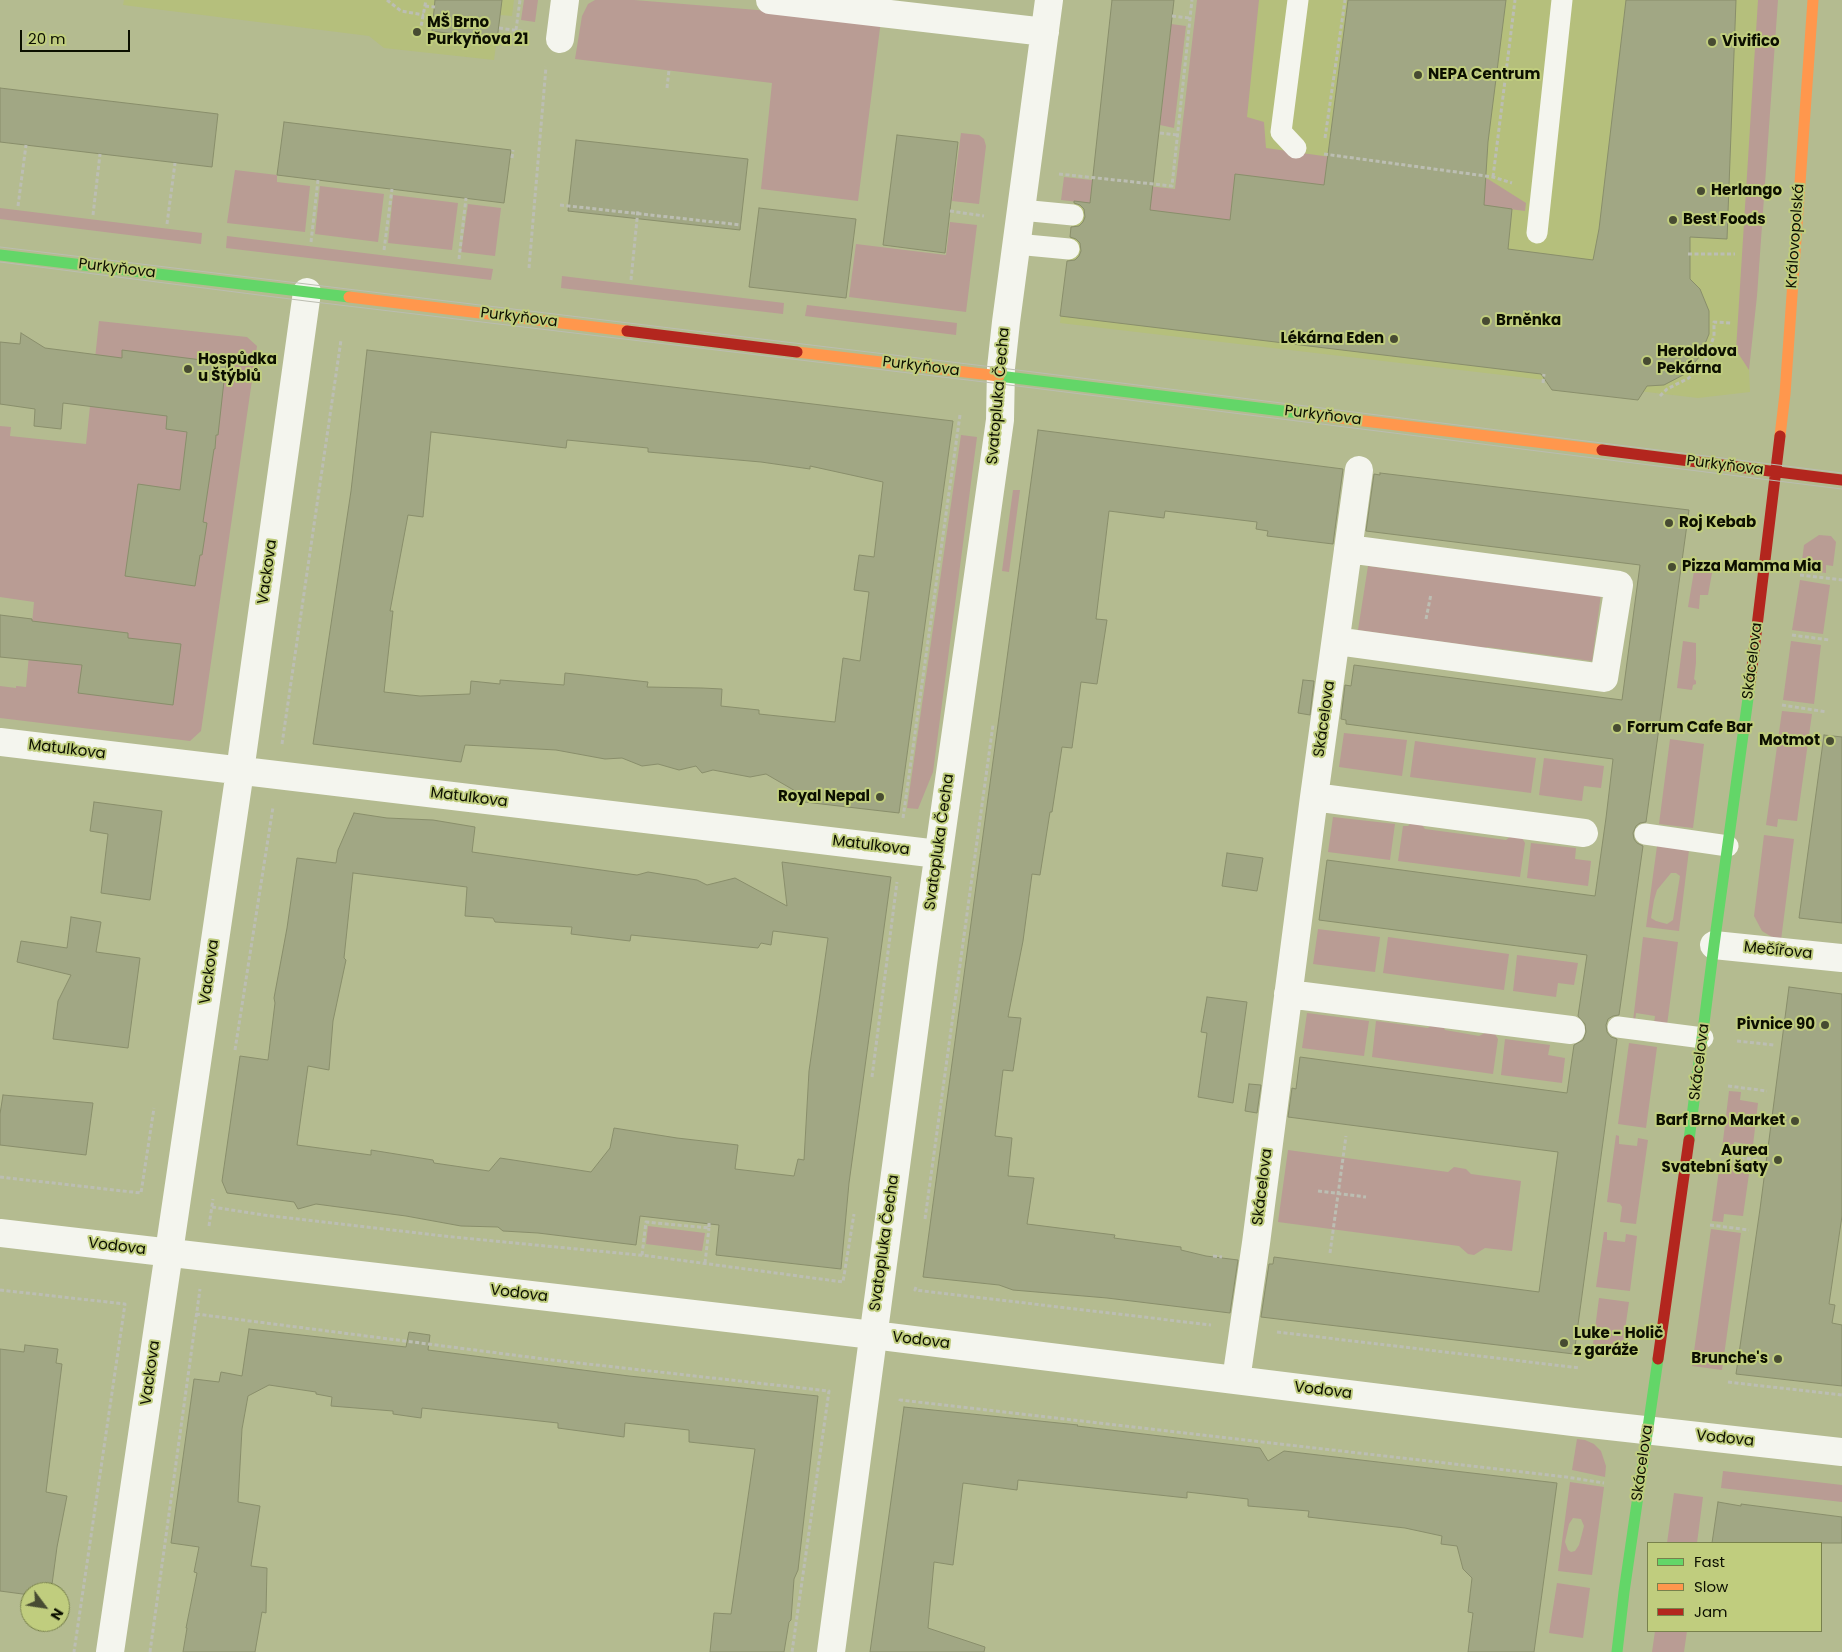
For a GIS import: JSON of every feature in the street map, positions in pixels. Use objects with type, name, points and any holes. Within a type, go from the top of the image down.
[{"type":"street","points":[[560,39],[565,0]]},
{"type":"street","points":[[770,0],[1045,32]]},
{"type":"street","name":"Svatopluka Čecha","points":[[831,1652],[938,854],[1000,420],[1000,377],[1006,322],[1049,0]]},
{"type":"street","name":"Královopolská","points":[[1775,472],[1785,394],[1813,0]]},
{"type":"street","name":"Purkyňova","points":[[0,255],[1842,480]]},
{"type":"street","name":"Vackova","points":[[110,1652],[240,771],[307,292]]},
{"type":"street","name":"Skácelova","points":[[1236,1380],[1359,470]]},
{"type":"street","name":"Skácelova","points":[[1617,1652],[1698,1081],[1714,945],[1743,744],[1775,472]]},
{"type":"street","points":[[1336,641],[1604,678],[1619,585],[1348,549]]},
{"type":"street","name":"Matulkova","points":[[0,742],[938,854]]},
{"type":"street","points":[[1314,797],[1584,832]]},
{"type":"street","name":"Mečířova","points":[[1714,945],[1842,958]]},
{"type":"street","points":[[1288,994],[1572,1030]]},
{"type":"street","name":"Vodova","points":[[0,1233],[873,1335],[1842,1452]]},
{"type":"lane","points":[[1296,148],[1281,132],[1298,0]]},
{"type":"lane","points":[[1537,233],[1562,0]]},
{"type":"lane","points":[[1021,210],[1073,215]]},
{"type":"lane","points":[[1016,244],[1069,249]]},
{"type":"lane","points":[[1644,834],[1728,846]]},
{"type":"lane","points":[[1618,1027],[1703,1038]]},
{"type":"path","points":[[387,0],[401,11],[424,14]]},
{"type":"path","points":[[420,32],[426,0]]},
{"type":"path","points":[[516,30],[520,0]]},
{"type":"path","points":[[1058,174],[1172,186],[1192,0]]},
{"type":"path","points":[[1345,0],[1322,154],[1493,177],[1541,193]]},
{"type":"path","points":[[1493,177],[1515,0]]},
{"type":"path","points":[[425,6],[435,7]]},
{"type":"path","points":[[1172,16],[1190,18]]},
{"type":"path","points":[[498,28],[531,32]]},
{"type":"path","points":[[529,268],[546,66]]},
{"type":"path","points":[[667,88],[669,70]]},
{"type":"path","points":[[1160,133],[1178,135]]},
{"type":"path","points":[[18,206],[26,145]]},
{"type":"path","points":[[512,158],[513,150]]},
{"type":"path","points":[[93,215],[100,154]]},
{"type":"path","points":[[167,224],[175,163]]},
{"type":"path","points":[[310,242],[318,180]]},
{"type":"path","points":[[384,250],[392,189]]},
{"type":"path","points":[[459,260],[466,198]]},
{"type":"path","points":[[560,205],[638,212],[741,225]]},
{"type":"path","points":[[950,211],[984,216]]},
{"type":"path","points":[[631,280],[638,212]]},
{"type":"path","points":[[1688,254],[1735,254]]},
{"type":"path","points":[[1660,396],[1667,389],[1689,378],[1706,358],[1714,336],[1714,322],[1732,323]]},
{"type":"path","points":[[281,748],[342,340]]},
{"type":"path","points":[[1543,383],[1544,374]]},
{"type":"path","points":[[903,823],[960,415]]},
{"type":"path","points":[[1426,620],[1436,561]]},
{"type":"path","points":[[1800,575],[1842,580]]},
{"type":"path","points":[[1792,635],[1829,640]]},
{"type":"path","points":[[1782,705],[1827,712]]},
{"type":"path","points":[[924,1222],[994,718]]},
{"type":"path","points":[[234,1056],[274,802]]},
{"type":"path","points":[[872,1081],[898,874]]},
{"type":"path","points":[[1736,1041],[1774,1045]]},
{"type":"path","points":[[1698,1081],[1767,1091]]},
{"type":"path","points":[[0,1177],[141,1193],[155,1105]]},
{"type":"path","points":[[1330,1253],[1346,1136]]},
{"type":"path","points":[[1318,1191],[1366,1197]]},
{"type":"path","points":[[213,1198],[212,1207],[264,1215],[443,1236],[642,1255],[843,1282],[855,1207]]},
{"type":"path","points":[[642,1255],[646,1222],[709,1228]]},
{"type":"path","points":[[705,1263],[710,1223]]},
{"type":"path","points":[[916,1281],[915,1290],[1215,1325]]},
{"type":"path","points":[[150,1652],[200,1286]]},
{"type":"path","points":[[0,1290],[125,1304],[74,1652]]},
{"type":"path","points":[[196,1314],[552,1360],[829,1392],[792,1652]]},
{"type":"path","points":[[1268,1331],[1580,1368]]},
{"type":"path","points":[[1728,1382],[1842,1395]]},
{"type":"path","points":[[900,1400],[1604,1483]]},
{"type":"shaded area","name":"MŠ Brno Purkyňova 21","points":[[124,0],[514,0],[512,16],[500,15],[494,60],[384,48],[369,36],[123,5]]},
{"type":"shaded area","points":[[524,0],[538,0],[535,22],[521,20]]},
{"type":"shaded area","points":[[595,0],[634,0],[881,20],[858,201],[761,189],[772,83],[575,59],[582,16],[588,4]]},
{"type":"shaded area","points":[[1197,0],[1259,0],[1247,117],[1264,122],[1266,148],[1488,179],[1526,203],[1525,211],[1235,174],[1230,220],[1061,200],[1064,177],[1175,189]]},
{"type":"shaded area","points":[[1249,0],[1768,0],[1741,324],[1749,370],[1750,392],[1698,398],[1060,323],[1074,201],[1226,216]]},
{"type":"shaded area","points":[[1758,0],[1778,0],[1757,296],[1749,370],[1736,350]]},
{"type":"shaded area","points":[[1171,24],[1186,26],[1174,128],[1160,125]]},
{"type":"shaded area","points":[[961,133],[979,135],[984,139],[986,146],[979,204],[952,201]]},
{"type":"shaded area","points":[[235,170],[277,175],[277,182],[310,186],[305,232],[227,223]]},
{"type":"shaded area","points":[[320,186],[384,194],[378,242],[315,234]]},
{"type":"shaded area","points":[[393,195],[458,203],[452,250],[388,243]]},
{"type":"shaded area","points":[[468,204],[501,208],[495,256],[461,252]]},
{"type":"shaded area","points":[[0,208],[202,233],[201,244],[0,219]]},
{"type":"shaded area","points":[[950,222],[977,225],[966,312],[849,297],[856,244],[946,255]]},
{"type":"shaded area","points":[[227,236],[493,269],[491,280],[226,248]]},
{"type":"shaded area","points":[[562,276],[784,303],[783,314],[561,288]]},
{"type":"shaded area","points":[[807,305],[957,323],[956,335],[805,316]]},
{"type":"shaded area","points":[[99,321],[247,337],[257,346],[201,731],[190,741],[0,718],[0,686],[26,687],[34,602],[0,597],[0,426],[11,427],[10,436],[86,444]]},
{"type":"shaded area","points":[[961,435],[977,437],[933,772],[918,809],[907,808]]},
{"type":"shaded area","points":[[1013,490],[1020,490],[1009,572],[1002,571]]},
{"type":"shaded area","points":[[1819,535],[1831,536],[1836,542],[1833,566],[1826,565],[1826,573],[1801,569],[1804,545]]},
{"type":"shaded area","points":[[1368,566],[1450,577],[1453,574],[1601,594],[1592,661],[1487,647],[1482,653],[1466,645],[1358,630]]},
{"type":"shaded area","points":[[1694,571],[1712,573],[1708,595],[1700,595],[1699,609],[1688,607]]},
{"type":"shaded area","points":[[1800,580],[1830,585],[1823,634],[1792,630]]},
{"type":"shaded area","points":[[1683,641],[1696,643],[1694,679],[1696,684],[1693,685],[1692,690],[1677,688]]},
{"type":"shaded area","points":[[1791,641],[1821,645],[1814,704],[1783,700]]},
{"type":"shaded area","points":[[1782,711],[1812,714],[1797,821],[1778,819],[1777,827],[1766,825]]},
{"type":"shaded area","points":[[1344,733],[1407,740],[1402,776],[1339,767]]},
{"type":"shaded area","points":[[1670,739],[1704,744],[1693,828],[1659,824]]},
{"type":"shaded area","points":[[1415,741],[1536,758],[1531,793],[1410,777]]},
{"type":"shaded area","points":[[1544,758],[1604,766],[1601,788],[1584,786],[1582,801],[1539,795]]},
{"type":"shaded area","points":[[1333,817],[1395,824],[1390,860],[1328,852]]},
{"type":"shaded area","points":[[1411,823],[1422,825],[1425,829],[1506,840],[1511,836],[1522,838],[1525,843],[1520,877],[1398,861],[1403,826],[1408,826]]},
{"type":"shaded area","points":[[1764,835],[1794,839],[1781,940],[1775,939],[1762,931],[1754,916]]},
{"type":"shaded area","points":[[1531,843],[1576,848],[1575,859],[1591,861],[1588,886],[1527,878]]},
{"type":"shaded area","points":[[1657,846],[1689,850],[1679,931],[1646,927]],"holes":[[[1671,873],[1676,873],[1680,876],[1673,920],[1667,924],[1656,921],[1651,918],[1657,890]]]},
{"type":"shaded area","points":[[1318,929],[1380,937],[1375,972],[1313,964]]},
{"type":"shaded area","points":[[1388,937],[1509,954],[1504,990],[1383,973]]},
{"type":"shaded area","points":[[1643,937],[1678,942],[1667,1025],[1654,1023],[1655,1016],[1636,1013],[1635,1021],[1633,1021]]},
{"type":"shaded area","points":[[1517,955],[1578,963],[1574,985],[1558,983],[1556,997],[1513,991]]},
{"type":"shaded area","points":[[1307,1013],[1369,1021],[1364,1056],[1302,1048]]},
{"type":"shaded area","points":[[1376,1021],[1428,1028],[1432,1024],[1443,1026],[1445,1030],[1479,1036],[1485,1033],[1495,1034],[1498,1039],[1493,1074],[1372,1057]]},
{"type":"shaded area","points":[[1505,1039],[1550,1045],[1548,1055],[1565,1058],[1562,1083],[1501,1075]]},
{"type":"shaded area","points":[[1629,1043],[1657,1047],[1646,1128],[1618,1124]]},
{"type":"shaded area","points":[[1729,1091],[1741,1092],[1740,1100],[1758,1103],[1753,1145],[1734,1142],[1733,1150],[1722,1149]]},
{"type":"shaded area","points":[[1616,1135],[1619,1136],[1619,1144],[1637,1146],[1638,1138],[1648,1140],[1636,1224],[1620,1222],[1622,1207],[1620,1204],[1607,1202]]},
{"type":"shaded area","points":[[1288,1150],[1448,1172],[1454,1167],[1466,1169],[1471,1174],[1521,1181],[1512,1251],[1485,1248],[1474,1255],[1468,1254],[1459,1246],[1278,1222]]},
{"type":"shaded area","points":[[1720,1163],[1750,1167],[1743,1216],[1724,1214],[1723,1222],[1712,1221]]},
{"type":"shaded area","points":[[648,1226],[705,1233],[702,1251],[646,1244]]},
{"type":"shaded area","points":[[1711,1229],[1741,1233],[1722,1370],[1692,1366]]},
{"type":"shaded area","points":[[1604,1232],[1607,1232],[1607,1240],[1625,1242],[1626,1234],[1637,1236],[1630,1291],[1596,1287]]},
{"type":"shaded area","points":[[1599,1298],[1629,1302],[1621,1357],[1608,1355],[1608,1349],[1598,1347],[1597,1353],[1592,1352]]},
{"type":"shaded area","points":[[1577,1439],[1594,1444],[1601,1451],[1606,1466],[1605,1477],[1572,1470]]},
{"type":"shaded area","points":[[1723,1471],[1842,1485],[1842,1502],[1721,1488]]},
{"type":"shaded area","points":[[1570,1482],[1604,1487],[1592,1575],[1558,1571]],"holes":[[[1573,1518],[1581,1519],[1584,1526],[1579,1545],[1575,1551],[1571,1552],[1568,1550],[1565,1542],[1569,1524]]]},
{"type":"shaded area","points":[[1674,1493],[1703,1497],[1697,1542],[1667,1542]]},
{"type":"shaded area","points":[[1557,1583],[1590,1588],[1583,1638],[1549,1633]]},
{"type":"shaded area","points":[[1655,1632],[1687,1632],[1684,1652],[1652,1652]]},
{"type":"building","points":[[435,0],[502,0],[497,40],[432,31]]},
{"type":"building","points":[[1112,0],[1174,0],[1150,210],[1230,220],[1235,174],[1324,185],[1348,0],[1506,0],[1488,142],[1484,205],[1512,209],[1508,249],[1593,260],[1599,229],[1626,0],[1736,0],[1727,239],[1690,237],[1690,279],[1700,289],[1709,311],[1709,334],[1700,356],[1685,374],[1664,385],[1647,386],[1638,400],[1552,390],[1541,374],[1060,316],[1067,261],[1075,260],[1081,251],[1080,243],[1070,237],[1071,227],[1079,226],[1085,217],[1084,209],[1074,203],[1074,201],[1090,203]]},
{"type":"building","points":[[0,88],[218,114],[212,167],[0,142]]},
{"type":"building","points":[[284,122],[511,150],[504,203],[277,175]]},
{"type":"building","points":[[897,135],[958,142],[945,253],[883,245]]},
{"type":"building","points":[[576,140],[748,159],[740,230],[568,211]]},
{"type":"building","points":[[759,208],[856,219],[846,298],[749,287]]},
{"type":"building","points":[[21,333],[45,348],[122,358],[122,350],[226,363],[218,435],[216,435],[203,522],[207,523],[195,586],[125,576],[138,484],[180,490],[187,432],[166,429],[167,416],[63,403],[61,429],[34,426],[35,409],[0,404],[0,342],[20,344]]},
{"type":"building","points":[[367,350],[953,421],[899,813],[796,801],[797,792],[766,774],[750,777],[713,770],[702,773],[696,766],[679,770],[658,764],[642,766],[622,758],[605,759],[556,750],[465,745],[461,762],[313,744],[351,491]],"holes":[[[431,432],[566,448],[567,440],[648,448],[648,452],[761,462],[810,469],[810,466],[883,482],[874,557],[859,555],[854,590],[869,592],[860,661],[843,658],[835,722],[759,714],[759,710],[721,706],[722,689],[647,687],[648,682],[565,673],[564,685],[500,680],[500,684],[471,681],[470,694],[420,696],[384,692],[393,611],[390,611],[408,515],[423,517]]]},
{"type":"building","points":[[1038,430],[1343,469],[1333,544],[1267,536],[1268,531],[1256,529],[1257,522],[1165,511],[1164,518],[1109,511],[1096,619],[1107,620],[1097,684],[1081,682],[1072,748],[1062,747],[1040,875],[1032,874],[1023,941],[1008,1017],[1021,1018],[1013,1071],[1003,1070],[995,1136],[1012,1138],[1008,1176],[1034,1178],[1027,1224],[1115,1235],[1114,1238],[1181,1247],[1181,1250],[1206,1256],[1238,1260],[1230,1313],[1107,1298],[1013,1290],[999,1285],[923,1277]]},
{"type":"building","points":[[1380,473],[1689,510],[1646,822],[1636,826],[1633,833],[1637,843],[1643,846],[1619,1015],[1608,1019],[1606,1025],[1607,1032],[1611,1037],[1617,1039],[1574,1354],[1261,1317],[1269,1264],[1273,1264],[1274,1257],[1539,1292],[1558,1152],[1288,1117],[1292,1088],[1296,1089],[1300,1057],[1567,1093],[1574,1045],[1583,1040],[1586,1032],[1585,1024],[1578,1016],[1587,955],[1319,920],[1327,860],[1595,896],[1613,759],[1346,724],[1346,720],[1341,719],[1345,685],[1351,686],[1354,665],[1622,700],[1640,565],[1366,531],[1374,474],[1380,475]]},
{"type":"building","points":[[0,615],[128,633],[128,638],[181,644],[173,705],[78,693],[82,665],[0,657]]},
{"type":"building","points":[[1303,680],[1314,681],[1310,715],[1298,713]]},
{"type":"building","points":[[1824,735],[1842,737],[1842,923],[1799,918]]},
{"type":"building","points":[[94,802],[162,811],[150,900],[101,893],[108,834],[90,831]]},
{"type":"building","points":[[354,813],[387,818],[433,820],[475,827],[472,852],[637,875],[648,872],[697,880],[707,885],[735,878],[787,906],[782,862],[891,877],[849,1183],[841,1269],[716,1255],[719,1225],[640,1216],[636,1245],[538,1233],[503,1231],[498,1227],[461,1226],[406,1216],[316,1204],[298,1209],[294,1202],[227,1193],[222,1181],[240,1056],[268,1060],[274,998],[297,858],[336,863],[338,850]],"holes":[[[353,873],[467,887],[465,916],[493,918],[495,922],[572,927],[571,934],[630,941],[631,935],[758,948],[761,943],[771,945],[773,931],[828,938],[809,1071],[804,1160],[798,1159],[794,1176],[735,1169],[738,1145],[614,1128],[610,1148],[591,1172],[500,1158],[489,1171],[434,1163],[433,1160],[371,1150],[371,1155],[297,1145],[308,1066],[329,1070],[333,1021],[346,960],[344,958]]]},
{"type":"building","points":[[1227,853],[1263,858],[1257,891],[1222,886]]},
{"type":"building","points":[[71,917],[101,922],[96,952],[140,958],[128,1048],[53,1039],[58,1001],[71,975],[17,962],[21,941],[67,948]]},
{"type":"building","points":[[1789,987],[1842,994],[1842,1216],[1829,1304],[1835,1305],[1832,1323],[1842,1325],[1842,1386],[1736,1374]]},
{"type":"building","points":[[1207,997],[1247,1002],[1233,1103],[1198,1097],[1207,1033],[1201,1032]]},
{"type":"building","points":[[1249,1084],[1261,1085],[1257,1113],[1245,1111]]},
{"type":"building","points":[[3,1095],[93,1103],[86,1155],[0,1145],[0,1114]]},
{"type":"building","points":[[249,1329],[406,1347],[409,1332],[430,1335],[428,1350],[629,1376],[818,1396],[798,1570],[794,1579],[791,1620],[789,1622],[784,1652],[710,1652],[714,1613],[731,1614],[755,1449],[689,1442],[689,1430],[625,1423],[624,1437],[558,1428],[558,1423],[422,1408],[421,1418],[393,1414],[393,1411],[331,1406],[332,1397],[316,1394],[316,1392],[269,1385],[248,1396],[242,1429],[238,1502],[260,1506],[251,1566],[267,1568],[266,1613],[262,1612],[255,1652],[183,1652],[197,1573],[194,1572],[199,1547],[171,1543],[194,1379],[219,1382],[221,1372],[242,1376]]},
{"type":"building","points":[[25,1345],[58,1349],[56,1363],[62,1364],[46,1492],[67,1496],[52,1582],[20,1582],[20,1594],[0,1591],[0,1349],[24,1352]]},
{"type":"building","points":[[904,1407],[1078,1425],[1260,1448],[1268,1461],[1284,1451],[1557,1483],[1534,1652],[1468,1652],[1473,1613],[1468,1612],[1472,1578],[1463,1569],[1457,1546],[1441,1544],[1442,1536],[1405,1528],[1308,1517],[1309,1511],[1248,1506],[1248,1499],[1187,1492],[1187,1498],[1018,1480],[1017,1490],[963,1483],[953,1565],[934,1562],[928,1628],[985,1647],[984,1652],[870,1652]]},
{"type":"building","points":[[1718,1502],[1842,1517],[1842,1543],[1712,1542]]},
{"type":"tram line","points":[[0,247],[1001,368],[1842,473]]},
{"type":"tram line","points":[[0,262],[1842,489]]},
{"type":"traffic: fast","points":[[0,255],[349,297]]},
{"type":"traffic: fast","points":[[999,376],[1307,414]]},
{"type":"traffic: fast","points":[[1689,1140],[1750,684]]},
{"type":"traffic: fast","points":[[1617,1652],[1658,1359]]},
{"type":"traffic: slow","points":[[1780,436],[1785,394],[1813,0]]},
{"type":"traffic: slow","points":[[349,297],[627,331]]},
{"type":"traffic: slow","points":[[797,352],[999,376]]},
{"type":"traffic: slow","points":[[1307,414],[1602,450]]},
{"type":"traffic: jam","points":[[627,331],[797,352]]},
{"type":"traffic: jam","points":[[1750,684],[1780,436]]},
{"type":"traffic: jam","points":[[1602,450],[1842,480]]},
{"type":"traffic: jam","points":[[1658,1359],[1689,1140]]},
{"type":"place","name":"MŠ Brno Purkyňova 21","points":[[417,32]]},
{"type":"place","name":"Vivifico","points":[[1712,42]]},
{"type":"place","name":"NEPA Centrum","points":[[1418,75]]},
{"type":"place","name":"Herlango","points":[[1701,191]]},
{"type":"place","name":"Best Foods","points":[[1673,220]]},
{"type":"place","name":"Brněnka","points":[[1486,321]]},
{"type":"place","name":"Lékárna Eden","points":[[1394,339]]},
{"type":"place","name":"Heroldova Pekárna","points":[[1647,361]]},
{"type":"place","name":"Hospůdka u Štýblů","points":[[188,369]]},
{"type":"place","name":"Roj Kebab","points":[[1669,523]]},
{"type":"place","name":"Pizza Mamma Mia","points":[[1672,567]]},
{"type":"place","name":"Forrum Cafe Bar","points":[[1617,728]]},
{"type":"place","name":"Motmot","points":[[1830,741]]},
{"type":"place","name":"Royal Nepal","points":[[880,797]]},
{"type":"place","name":"Pivnice 90","points":[[1825,1025]]},
{"type":"place","name":"Barf Brno Market","points":[[1795,1121]]},
{"type":"place","name":"Aurea Svatební šaty","points":[[1778,1160]]},
{"type":"place","name":"Luke - Holič z garáže","points":[[1564,1343]]},
{"type":"place","name":"Brunche's","points":[[1778,1359]]}]
